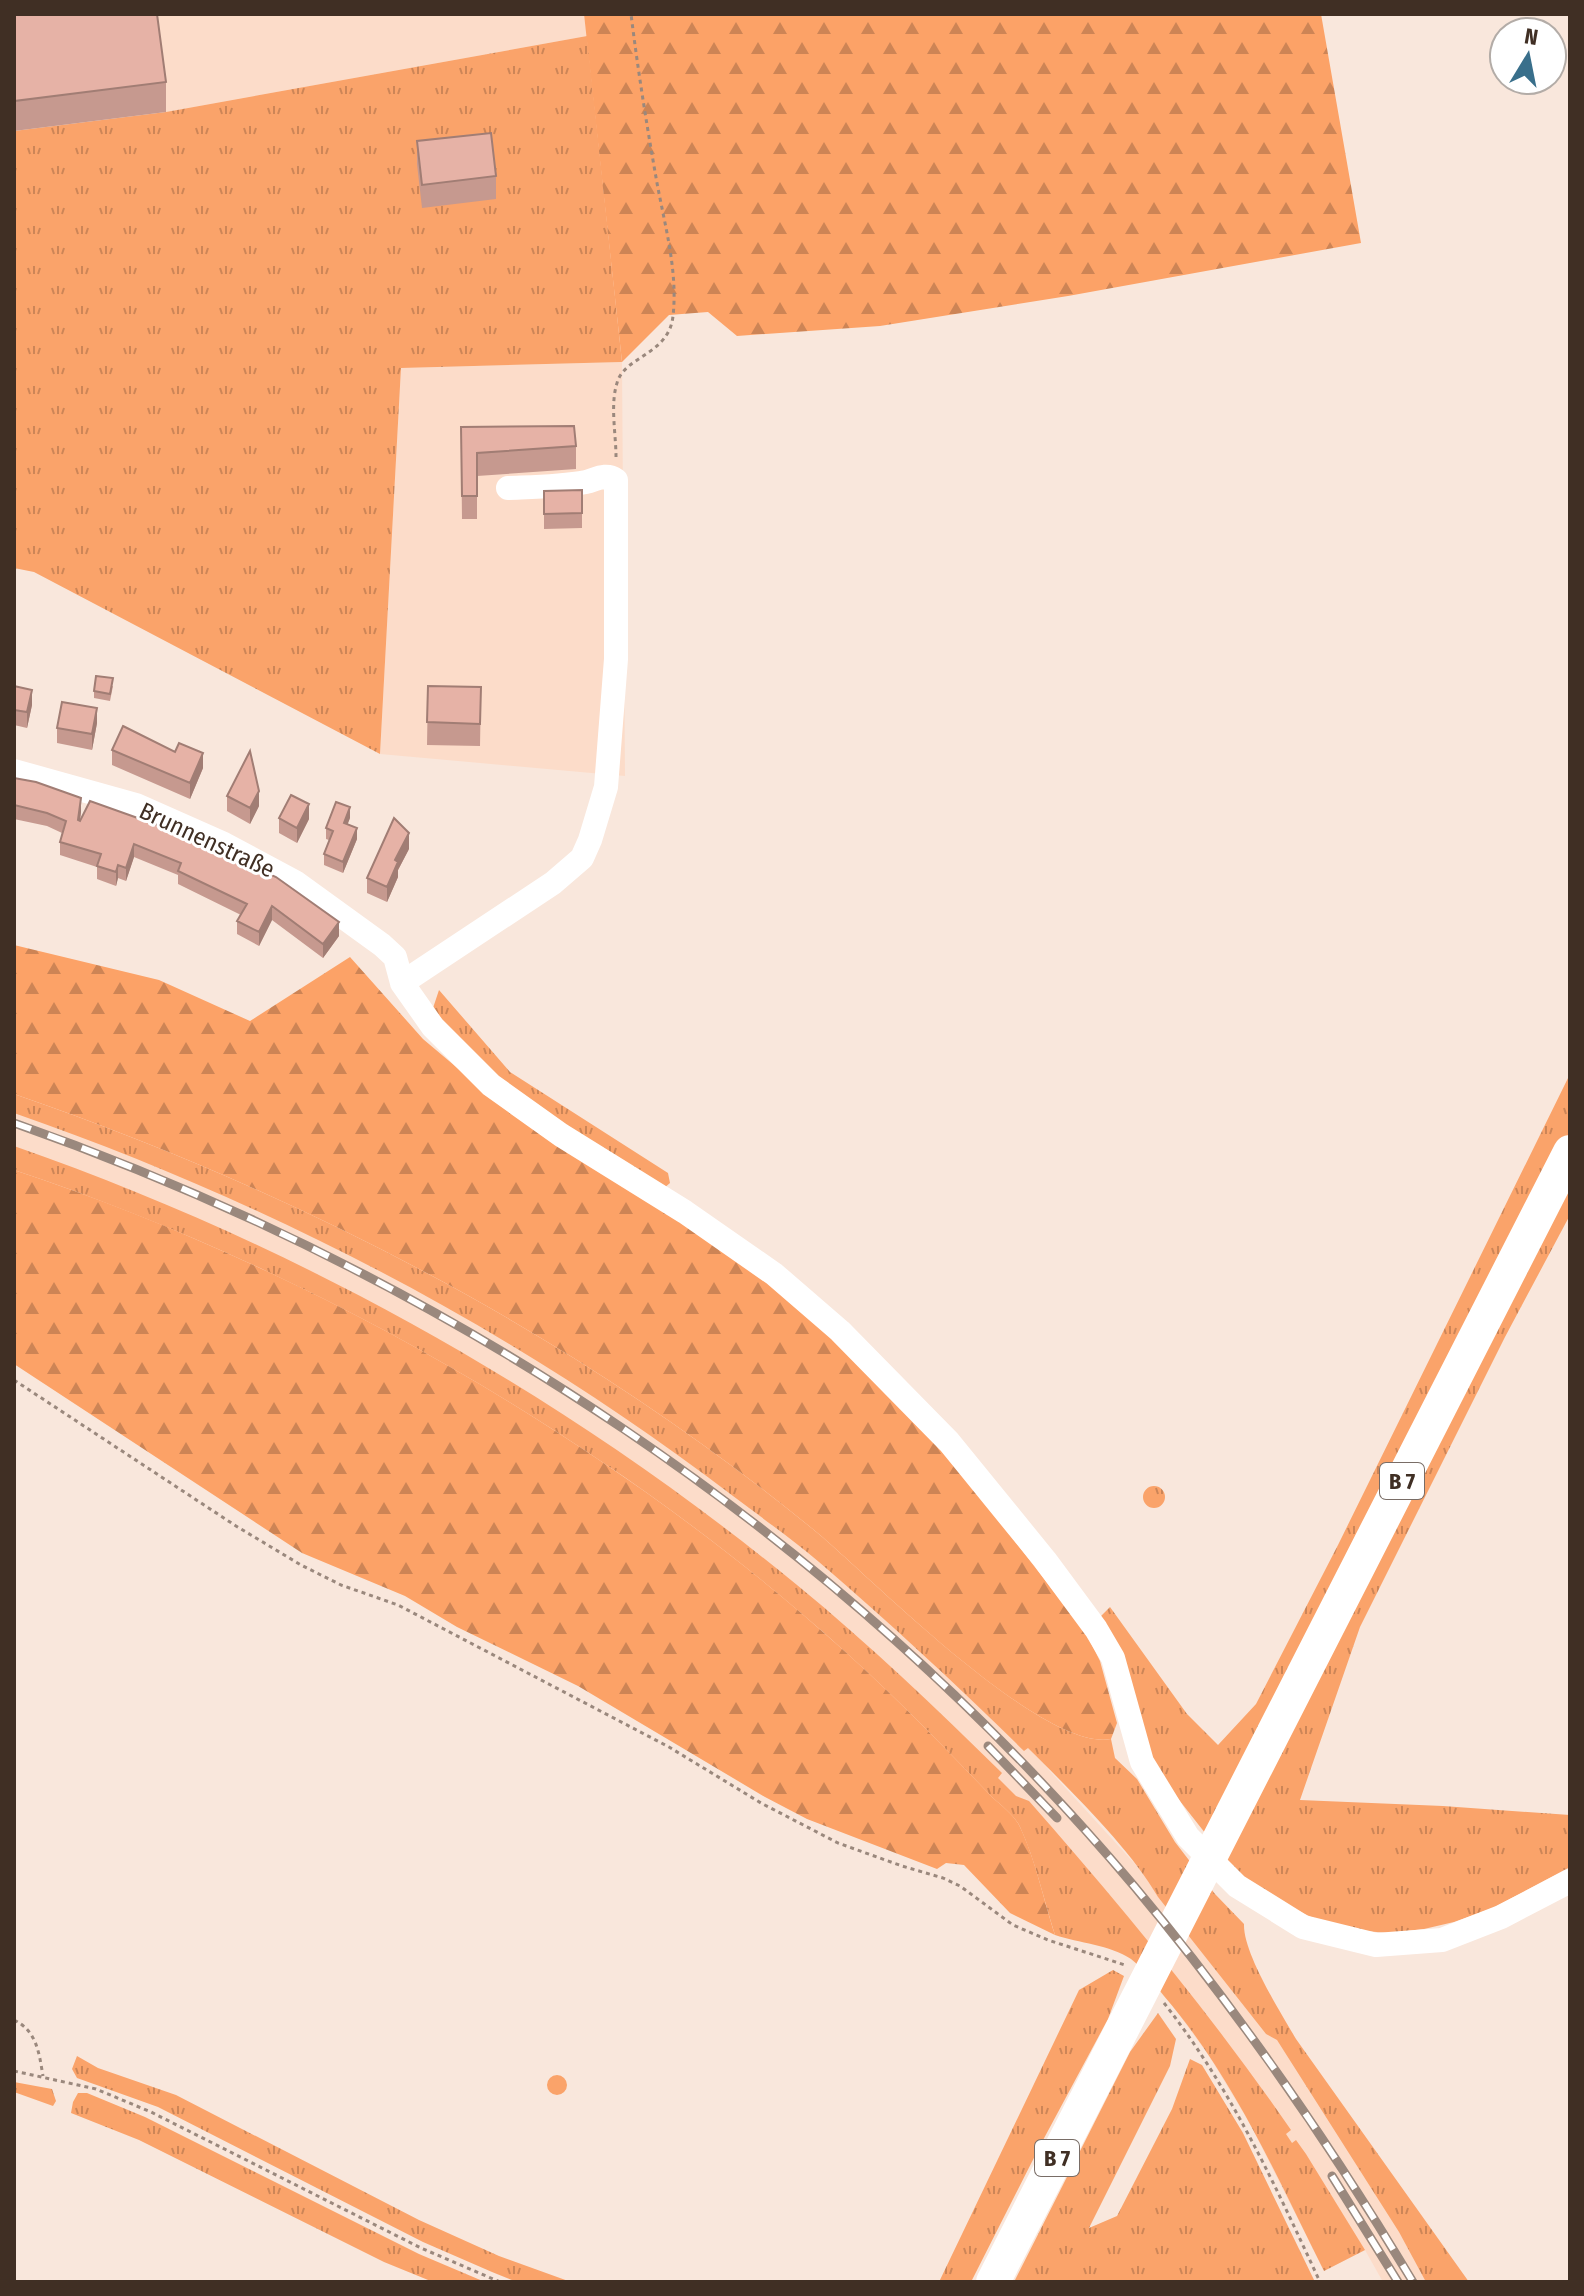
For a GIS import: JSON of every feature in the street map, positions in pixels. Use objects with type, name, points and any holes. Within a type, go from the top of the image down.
[{"type":"highway","name":"B 7","points":[[993,2282],[1570,1152]]},
{"type":"street","points":[[508,488],[566,485],[603,476],[616,480],[616,659],[606,787],[582,858],[553,883],[402,983],[433,1027],[491,1085],[561,1135],[685,1212],[774,1274],[840,1331],[949,1442],[1045,1560],[1096,1629],[1113,1658],[1142,1762],[1188,1837],[1237,1886],[1303,1927],[1376,1945],[1442,1940],[1501,1917],[1570,1881]]},
{"type":"street","name":"Brunnenstraße","points":[[14,771],[136,805],[224,844],[295,882],[395,957],[402,983]]},
{"type":"path","points":[[616,480],[617,381],[629,365],[645,357],[666,338],[673,319],[669,247],[641,92],[631,14]]},
{"type":"path","points":[[14,1380],[236,1526],[301,1565],[341,1585],[398,1605],[669,1747],[761,1803],[838,1843],[943,1878],[960,1886],[1013,1925],[1126,1966]]},
{"type":"path","points":[[1157,1995],[1206,2062],[1246,2128],[1320,2282]]},
{"type":"path","points":[[14,2020],[32,2033],[39,2049],[43,2076]]},
{"type":"path","points":[[14,2071],[96,2089],[151,2112],[421,2248],[500,2282]]},
{"type":"shaded area","points":[[14,14],[584,14],[587,36],[166,112],[14,131]]},
{"type":"shaded area","points":[[622,362],[625,776],[380,754],[401,368]]},
{"type":"shaded area","points":[[14,1094],[288,1203],[396,1257],[528,1331],[937,1638],[1025,1709],[1028,1747],[1146,1876],[1158,1897],[1266,2034],[1277,2040],[1469,2282],[1383,2282],[1365,2250],[1324,2271],[1250,2124],[1209,2056],[1175,2009],[1019,1824],[647,1494],[548,1426],[363,1320],[258,1268],[150,1221],[14,1170]]},
{"type":"green space","points":[[584,14],[1321,14],[1361,243],[1068,296],[880,326],[737,336],[708,312],[669,315],[622,362]]},
{"type":"green space","points":[[587,36],[622,362],[401,368],[380,754],[34,572],[14,568],[14,131],[166,112]]},
{"type":"green space","points":[[14,945],[159,980],[250,1021],[350,957],[423,1039],[487,1093],[682,1219],[771,1283],[836,1340],[945,1451],[1086,1633],[1100,1661],[1117,1723],[1111,1739],[1081,1736],[1044,1719],[1003,1692],[918,1623],[820,1535],[729,1464],[635,1397],[537,1336],[437,1278],[334,1226],[229,1178],[14,1094]]},
{"type":"green space","points":[[439,990],[510,1072],[668,1173],[670,1183],[663,1189],[496,1081],[430,1017]]},
{"type":"green space","points":[[1570,1074],[1570,1215],[1505,1337],[1360,1627],[1300,1800],[1570,1815],[1570,1867],[1493,1908],[1454,1922],[1389,1933],[1352,1930],[1313,1918],[1272,1898],[1235,1871],[1172,1791],[1151,1758],[1100,1617],[1110,1607],[1187,1714],[1218,1745],[1256,1704],[1338,1545]]},
{"type":"green space","points":[[14,1094],[229,1178],[334,1226],[437,1278],[537,1336],[635,1397],[729,1464],[820,1535],[918,1623],[1003,1692],[1044,1719],[1081,1736],[1111,1739],[1115,1758],[1137,1779],[1175,1842],[1215,1894],[1244,1924],[1256,1966],[1296,2039],[1469,2282],[1426,2282],[1399,2232],[1277,2040],[1266,2034],[1098,1820],[1028,1748],[1024,1751],[809,1553],[650,1436],[478,1326],[389,1276],[205,1187],[14,1113]]},
{"type":"green space","points":[[14,1146],[120,1185],[223,1230],[325,1278],[425,1331],[522,1388],[616,1450],[708,1515],[797,1585],[902,1677],[1002,1773],[998,1778],[1016,1796],[1029,1801],[1098,1881],[1261,2087],[1291,2130],[1286,2134],[1292,2143],[1296,2140],[1306,2154],[1365,2250],[1324,2271],[1233,2093],[1189,2027],[1148,1976],[1123,1954],[1055,1935],[1030,1853],[1012,1815],[828,1636],[725,1551],[615,1471],[500,1397],[382,1329],[260,1268],[137,1215],[14,1170]]},
{"type":"green space","points":[[14,1170],[137,1215],[260,1268],[382,1329],[500,1397],[615,1471],[725,1551],[828,1636],[1012,1815],[1030,1852],[1055,1935],[1010,1913],[964,1865],[946,1863],[937,1869],[807,1819],[578,1686],[457,1627],[405,1596],[302,1553],[14,1364]]},
{"type":"green space","points":[[1154,1486],[1162,1489],[1165,1497],[1162,1505],[1154,1508],[1146,1505],[1143,1497],[1146,1489]]},
{"type":"green space","points":[[1113,1970],[1124,1976],[1108,2019],[971,2282],[939,2282],[1079,1990]]},
{"type":"green space","points":[[1158,2013],[1176,2039],[1170,2066],[1089,2228],[1117,2216],[1172,2109],[1190,2059],[1202,2065],[1243,2133],[1315,2282],[1014,2282],[1130,2052]]},
{"type":"green space","points":[[77,2056],[98,2068],[176,2095],[419,2220],[499,2256],[571,2282],[517,2282],[423,2242],[158,2107],[77,2078],[72,2069]]},
{"type":"green space","points":[[557,2075],[564,2078],[567,2085],[564,2092],[557,2095],[550,2092],[547,2085],[550,2078]]},
{"type":"green space","points":[[14,2082],[52,2089],[56,2101],[53,2106],[14,2092]]},
{"type":"green space","points":[[78,2093],[87,2093],[145,2117],[419,2254],[485,2282],[433,2282],[384,2262],[139,2140],[71,2113]]},
{"type":"building","points":[[14,14],[157,14],[166,82],[14,101]]},
{"type":"building","points":[[491,133],[496,176],[422,185],[417,141]]},
{"type":"building","points":[[574,426],[576,446],[477,453],[477,496],[462,496],[461,427]]},
{"type":"building","points":[[582,490],[582,513],[544,514],[544,491]]},
{"type":"building","points":[[96,676],[113,678],[110,694],[94,691]]},
{"type":"building","points":[[14,686],[32,690],[27,712],[14,710]]},
{"type":"building","points":[[428,686],[481,687],[480,724],[427,722]]},
{"type":"building","points":[[62,702],[97,708],[92,734],[57,728]]},
{"type":"building","points":[[123,726],[175,752],[179,743],[203,753],[190,783],[112,750]]},
{"type":"building","points":[[250,751],[259,791],[250,808],[227,796]]},
{"type":"building","points":[[14,778],[36,782],[81,798],[80,821],[90,801],[177,832],[276,877],[339,922],[323,944],[272,906],[259,932],[237,921],[247,904],[178,871],[181,863],[134,844],[126,868],[118,865],[116,872],[97,866],[101,854],[60,842],[66,821],[14,805]]},
{"type":"building","points":[[291,795],[309,804],[297,828],[279,818]]},
{"type":"building","points":[[336,802],[350,807],[344,823],[357,828],[343,862],[324,854],[333,831],[326,828]]},
{"type":"building","points":[[394,818],[409,833],[395,860],[398,862],[387,887],[367,878]]},
{"type":"railway","points":[[14,1123],[174,1185],[330,1257],[480,1339],[625,1430],[763,1530],[895,1640],[1019,1759],[1134,1886],[1209,1980],[1281,2078],[1413,2282]]},
{"type":"railway","points":[[988,1746],[1057,1818]]},
{"type":"railway","points":[[1332,2176],[1398,2282]]}]
